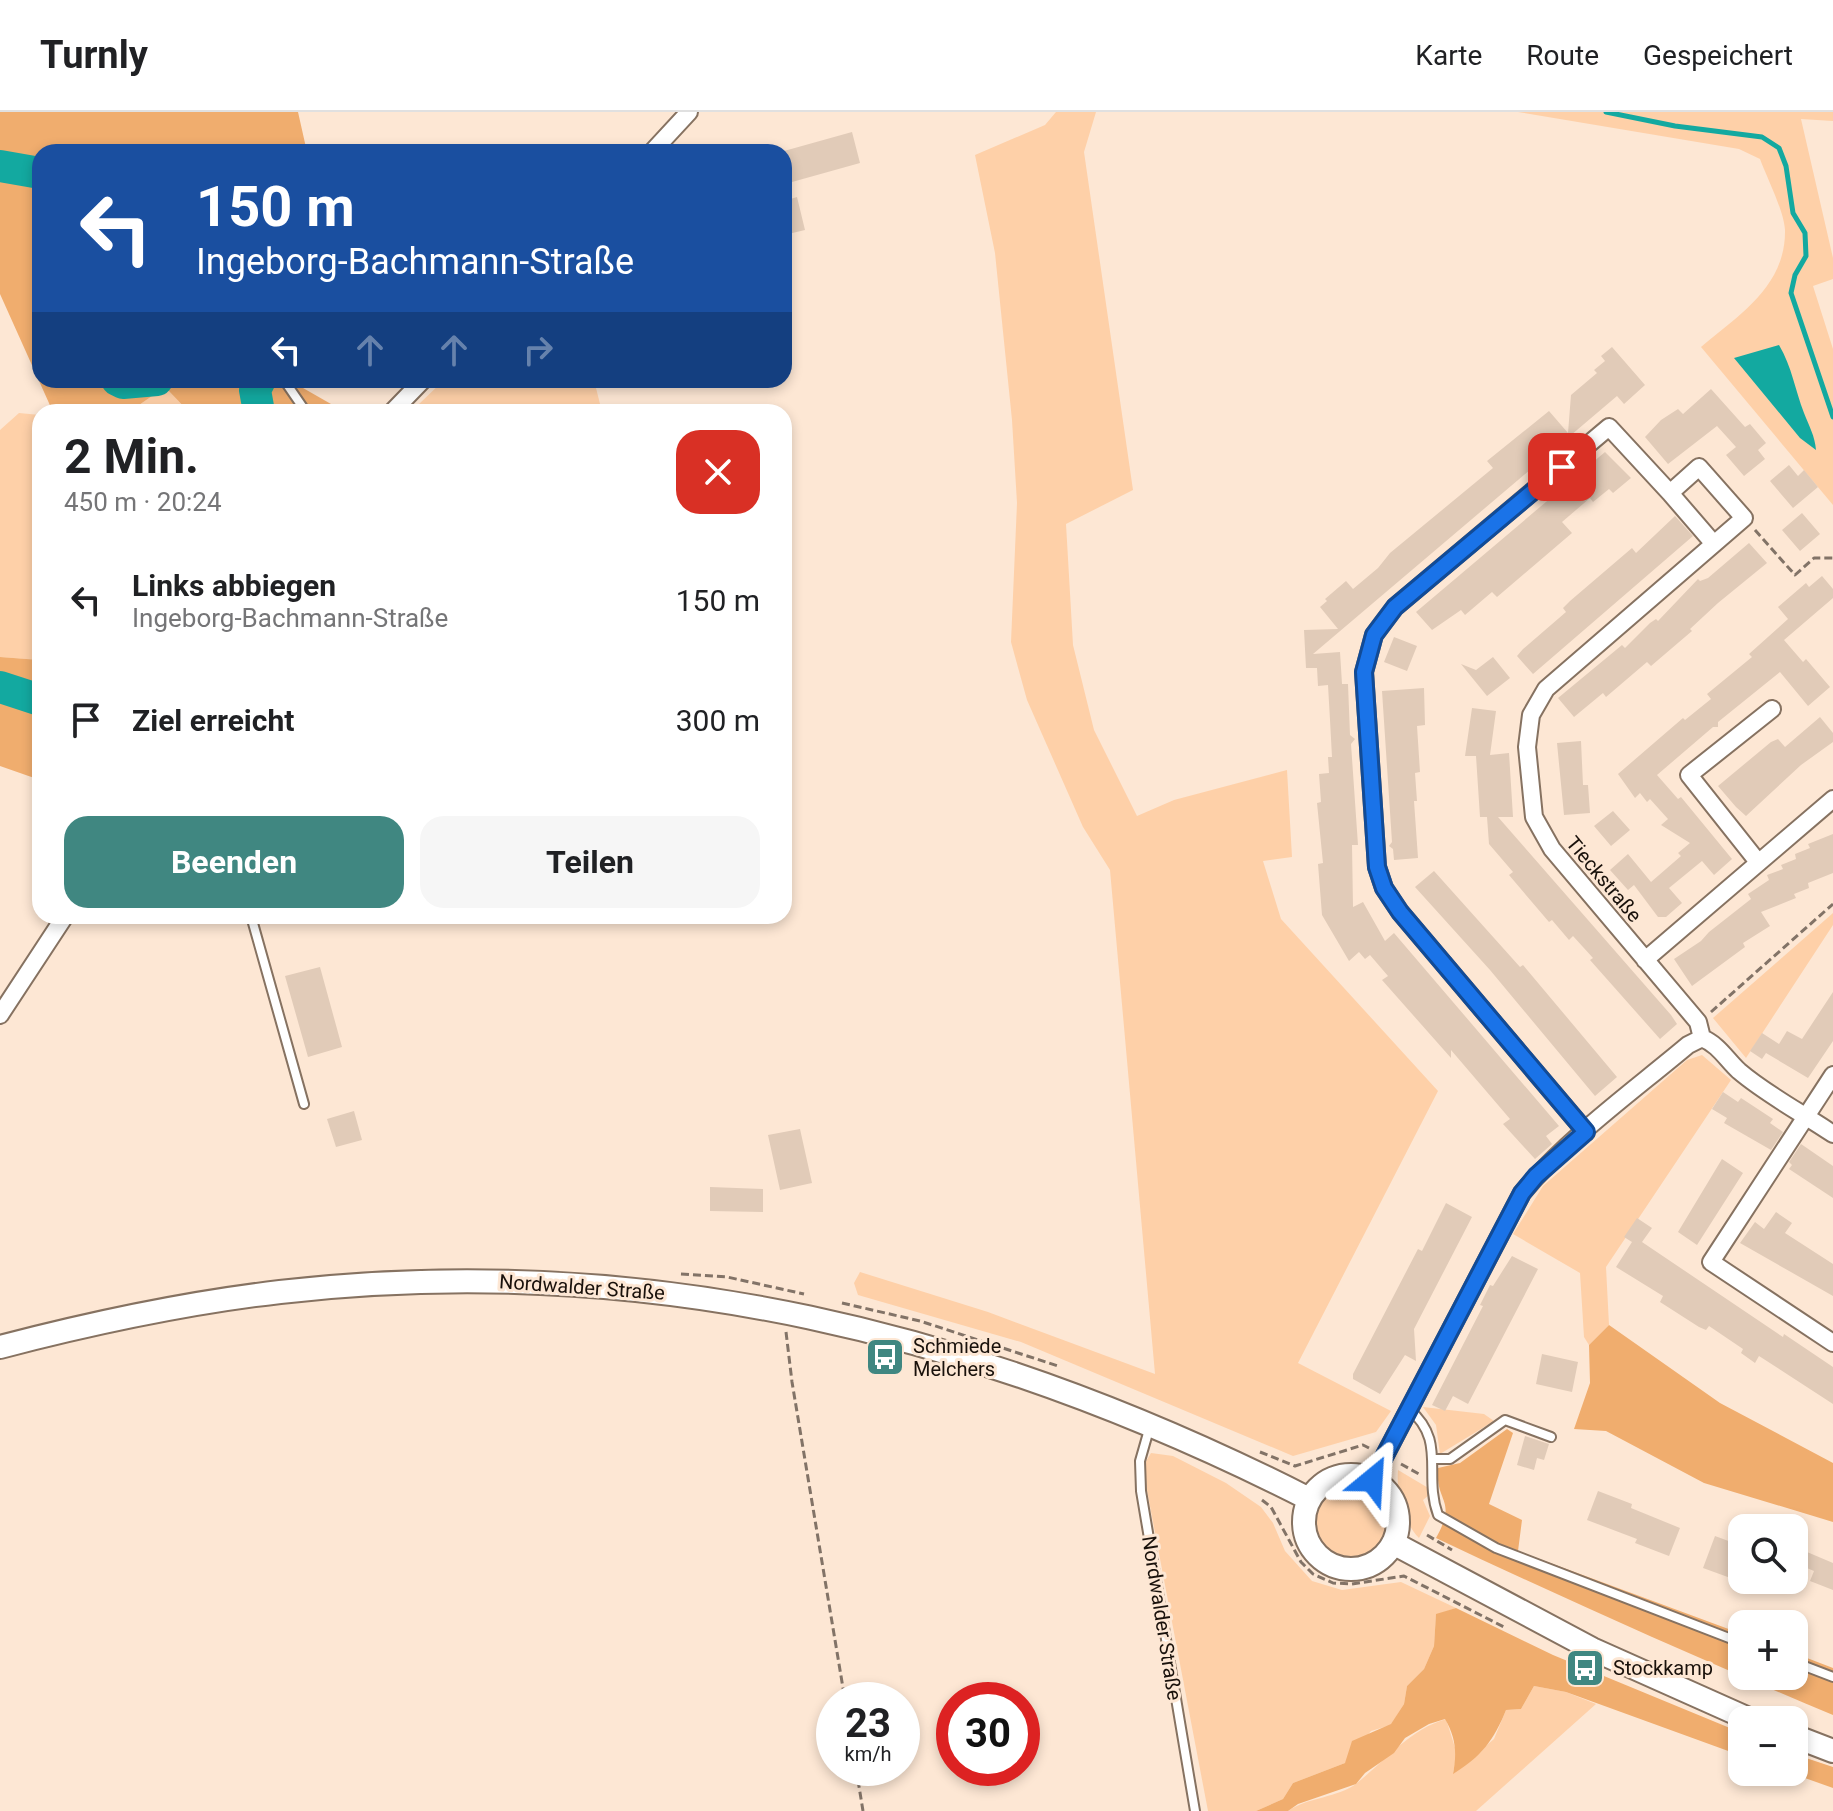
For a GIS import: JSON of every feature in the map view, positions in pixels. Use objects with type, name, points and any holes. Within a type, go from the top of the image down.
[{"type":"main road","name":"Nordwalder Straße","points":[[0,1347],[189,1305],[291,1291],[390,1283],[501,1281],[662,1291],[859,1327],[964,1357],[1150,1426],[1215,1453],[1309,1499]]},
{"type":"main road","points":[[1344,1475],[1372,1480],[1393,1500],[1398,1529],[1393,1543],[1372,1564],[1343,1569],[1329,1564],[1317,1555],[1308,1542],[1304,1513],[1309,1499],[1318,1488],[1344,1475]]},
{"type":"main road","points":[[1393,1543],[1592,1649],[1728,1710]]},
{"type":"main road","points":[[1808,1741],[1833,1751]]},
{"type":"street","points":[[659,144],[689,112]]},
{"type":"street","points":[[400,404],[415,388]]},
{"type":"street","points":[[1586,1132],[1400,912],[1384,888],[1377,867],[1364,672],[1374,635],[1395,607],[1609,427],[1714,544]]},
{"type":"street","points":[[1670,493],[1699,467],[1744,518]]},
{"type":"street","name":"Tieckstraße","points":[[1744,518],[1546,689],[1531,715],[1527,747],[1534,817],[1552,849],[1700,1030],[1738,1070],[1833,1134]]},
{"type":"street","points":[[1758,862],[1689,775],[1772,709]]},
{"type":"street","points":[[1645,960],[1833,799]]},
{"type":"street","points":[[0,1015],[60,924]]},
{"type":"street","points":[[1372,1480],[1522,1193],[1536,1176],[1688,1045],[1700,1030]]},
{"type":"street","points":[[1833,1075],[1711,1262],[1833,1343]]},
{"type":"lane","points":[[253,924],[304,1104]]},
{"type":"lane","points":[[1409,1409],[1423,1421],[1429,1434],[1433,1459],[1430,1482],[1438,1515],[1496,1548],[1728,1638]]},
{"type":"lane","points":[[1433,1459],[1450,1459],[1505,1420],[1551,1437]]},
{"type":"lane","name":"Nordwalder Straße","points":[[1150,1426],[1140,1461],[1141,1491],[1195,1811]]},
{"type":"lane","points":[[1808,1667],[1833,1677]]},
{"type":"path","points":[[1744,518],[1795,575],[1814,558],[1832,558]]},
{"type":"path","points":[[1700,1030],[1833,904]]},
{"type":"path","points":[[784,1311],[792,1382],[842,1682]]},
{"type":"path","points":[[1400,1463],[1430,1482]]},
{"type":"path","points":[[1261,1499],[1271,1507],[1301,1562],[1313,1574],[1333,1583],[1352,1584],[1404,1576],[1504,1627]]},
{"type":"path","points":[[859,1786],[863,1811]]},
{"type":"shaded area","points":[[0,112],[298,112],[305,144],[32,144],[32,365],[0,294]]},
{"type":"shaded area","points":[[1056,112],[1096,112],[1084,152],[1133,490],[1066,524],[1073,645],[1094,730],[1137,816],[1174,800],[1287,770],[1292,857],[1263,861],[1281,919],[1438,1091],[1298,1363],[1391,1411],[1376,1432],[1293,1456],[1021,1342],[858,1295],[854,1283],[860,1272],[988,1312],[1155,1374],[1110,870],[1083,827],[1027,700],[1011,642],[1017,503],[1012,420],[995,253],[975,155],[1045,125]]},
{"type":"shaded area","points":[[1518,112],[1833,112],[1833,121],[1801,119],[1833,258],[1833,279],[1813,286],[1833,349],[1833,505],[1701,347],[1758,298],[1778,267],[1783,250],[1784,222],[1760,159],[1739,149]]},
{"type":"shaded area","points":[[42,388],[164,388],[141,404],[49,404]]},
{"type":"shaded area","points":[[166,388],[181,404],[141,404]]},
{"type":"shaded area","points":[[166,388],[303,388],[331,404],[181,404]]},
{"type":"shaded area","points":[[436,388],[596,388],[600,404],[419,404]]},
{"type":"shaded area","points":[[19,413],[32,414],[32,659],[0,657],[0,430]]},
{"type":"shaded area","points":[[0,657],[32,659],[32,777],[0,766]]},
{"type":"shaded area","points":[[1833,913],[1833,925],[1746,1058],[1713,1018]]},
{"type":"shaded area","points":[[1702,1055],[1731,1080],[1606,1267],[1609,1325],[1589,1345],[1584,1337],[1580,1273],[1513,1234],[1543,1186],[1687,1060]]},
{"type":"shaded area","points":[[1609,1325],[1720,1403],[1833,1463],[1833,1522],[1704,1483],[1606,1431],[1574,1429],[1590,1383],[1589,1345]]},
{"type":"shaded area","points":[[1423,1407],[1484,1414],[1494,1421],[1440,1454],[1436,1425]]},
{"type":"shaded area","points":[[1507,1429],[1513,1433],[1489,1504],[1522,1520],[1518,1551],[1728,1629],[1728,1670],[1436,1538],[1446,1508],[1438,1468],[1460,1463]]},
{"type":"shaded area","points":[[1151,1453],[1173,1456],[1226,1483],[1261,1507],[1273,1523],[1285,1551],[1312,1581],[1342,1590],[1401,1582],[1456,1608],[1436,1615],[1434,1646],[1424,1669],[1407,1686],[1404,1704],[1391,1725],[1371,1731],[1345,1763],[1293,1783],[1283,1799],[1256,1811],[1208,1811],[1145,1480],[1145,1463]]},
{"type":"shaded area","points":[[1398,1470],[1430,1489],[1423,1500],[1430,1516],[1419,1538],[1402,1506]]},
{"type":"shaded area","points":[[1358,1487],[1380,1502],[1386,1522],[1384,1536],[1376,1547],[1365,1555],[1344,1557],[1326,1547],[1318,1536],[1316,1515],[1326,1497],[1337,1489]]},
{"type":"shaded area","points":[[1456,1608],[1553,1655],[1728,1727],[1728,1751],[1566,1692],[1534,1686],[1521,1709],[1506,1710],[1486,1747],[1453,1774],[1455,1746],[1445,1719],[1405,1738],[1394,1753],[1365,1773],[1356,1784],[1298,1804],[1288,1811],[1256,1811],[1283,1799],[1293,1783],[1345,1763],[1352,1741],[1391,1724],[1404,1704],[1407,1686],[1424,1669],[1434,1646],[1436,1614]]},
{"type":"shaded area","points":[[1808,1658],[1833,1668],[1833,1715],[1775,1690],[1808,1690]]},
{"type":"shaded area","points":[[1534,1686],[1566,1692],[1596,1704],[1476,1811],[1288,1811],[1349,1788],[1409,1738],[1446,1719],[1457,1754],[1453,1773],[1494,1739],[1506,1710],[1521,1709]]},
{"type":"shaded area","points":[[1808,1759],[1833,1767],[1833,1788],[1808,1779]]},
{"type":"water","points":[[1779,345],[1816,450],[1800,438],[1734,358]]},
{"type":"building","points":[[852,132],[860,163],[792,182],[792,149]]},
{"type":"building","points":[[797,197],[805,230],[792,233],[792,199]]},
{"type":"building","points":[[1612,347],[1645,385],[1624,404],[1617,396],[1313,654],[1340,652],[1342,684],[1348,684],[1350,735],[1355,739],[1351,744],[1358,845],[1352,845],[1353,907],[1363,902],[1385,941],[1394,933],[1559,1126],[1546,1136],[1552,1144],[1535,1159],[1503,1124],[1510,1119],[1451,1050],[1451,1058],[1382,980],[1388,976],[1370,955],[1365,959],[1359,952],[1349,961],[1322,915],[1318,864],[1323,863],[1317,803],[1321,802],[1319,774],[1329,773],[1328,757],[1332,757],[1328,685],[1318,686],[1317,668],[1306,668],[1304,630],[1338,629],[1320,607],[1327,601],[1325,599],[1346,581],[1353,589],[1390,553],[1493,468],[1487,461],[1549,411],[1568,433],[1571,395],[1597,373],[1594,370],[1605,361],[1601,356]]},
{"type":"building","points":[[1711,389],[1745,427],[1750,424],[1766,443],[1758,450],[1765,459],[1744,476],[1726,455],[1736,447],[1717,426],[1668,464],[1645,437],[1661,420],[1678,409],[1683,414]]},
{"type":"building","points":[[1605,452],[1631,478],[1613,493],[1609,489],[1593,502],[1590,498],[1562,522],[1572,533],[1497,597],[1492,592],[1465,615],[1461,610],[1432,630],[1416,612]]},
{"type":"building","points":[[1789,465],[1798,476],[1804,470],[1818,487],[1793,508],[1770,481]]},
{"type":"building","points":[[1802,513],[1820,534],[1800,551],[1782,530]]},
{"type":"building","points":[[1675,516],[1693,536],[1533,674],[1517,656],[1523,649],[1566,612],[1563,608],[1570,601],[1632,548],[1636,553]]},
{"type":"building","points":[[1749,543],[1767,563],[1718,603],[1690,629],[1692,631],[1651,666],[1647,662],[1606,697],[1603,693],[1574,717],[1558,698],[1622,645],[1625,648],[1650,623],[1656,619],[1658,621],[1698,579],[1708,578]]},
{"type":"building","points":[[1822,576],[1833,589],[1833,598],[1784,640],[1803,662],[1806,659],[1830,687],[1808,706],[1780,672],[1657,775],[1678,799],[1681,797],[1732,859],[1714,875],[1702,861],[1669,888],[1682,903],[1666,917],[1658,917],[1634,885],[1628,890],[1610,870],[1628,854],[1651,882],[1681,856],[1678,853],[1690,843],[1661,825],[1668,819],[1650,799],[1647,802],[1640,793],[1635,798],[1618,774],[1683,718],[1685,720],[1711,699],[1707,694],[1752,657],[1749,654],[1788,619],[1778,607],[1806,583],[1809,587]]},
{"type":"building","points":[[1394,637],[1417,646],[1407,671],[1384,662]]},
{"type":"building","points":[[1493,657],[1510,678],[1487,696],[1461,664],[1476,670]]},
{"type":"building","points":[[1424,688],[1425,725],[1417,726],[1420,772],[1415,773],[1417,801],[1414,801],[1418,858],[1394,860],[1393,849],[1389,846],[1392,842],[1382,691]]},
{"type":"building","points":[[1472,708],[1496,711],[1490,755],[1509,753],[1513,817],[1498,817],[1671,1015],[1677,1024],[1660,1039],[1590,960],[1593,958],[1573,936],[1569,940],[1552,920],[1549,922],[1509,875],[1513,872],[1489,844],[1487,817],[1480,817],[1476,756],[1465,756]]},
{"type":"building","points":[[1820,717],[1833,733],[1833,742],[1801,765],[1746,816],[1718,786],[1771,742],[1778,739],[1785,747]]},
{"type":"building","points":[[1581,741],[1583,785],[1588,785],[1590,813],[1564,815],[1557,743]]},
{"type":"building","points":[[1613,811],[1630,830],[1611,846],[1594,826]]},
{"type":"building","points":[[1833,834],[1833,873],[1808,883],[1809,888],[1794,894],[1796,898],[1761,912],[1770,926],[1743,943],[1745,947],[1692,986],[1674,959],[1751,899],[1748,894],[1769,880],[1767,875],[1783,869],[1781,865],[1796,859],[1795,854],[1810,848],[1808,844]]},
{"type":"building","points":[[1434,871],[1520,967],[1523,965],[1617,1077],[1595,1096],[1490,970],[1415,887]]},
{"type":"building","points":[[320,967],[342,1047],[308,1057],[285,976]]},
{"type":"building","points":[[1833,992],[1833,1041],[1808,1078],[1766,1053],[1762,1059],[1750,1051],[1762,1033],[1779,1044],[1787,1031],[1802,1039]]},
{"type":"building","points":[[1723,1092],[1738,1102],[1741,1098],[1773,1119],[1770,1123],[1783,1132],[1771,1150],[1724,1123],[1727,1118],[1712,1109]]},
{"type":"building","points":[[354,1111],[362,1140],[336,1147],[327,1119]]},
{"type":"building","points":[[800,1129],[812,1183],[780,1190],[768,1135]]},
{"type":"building","points":[[1801,1144],[1833,1166],[1833,1198],[1789,1169],[1792,1165],[1789,1162]]},
{"type":"building","points":[[1722,1159],[1743,1173],[1697,1245],[1678,1232]]},
{"type":"building","points":[[710,1187],[763,1189],[763,1212],[710,1211]]},
{"type":"building","points":[[1446,1203],[1472,1217],[1414,1329],[1416,1361],[1405,1355],[1380,1394],[1353,1379],[1353,1374],[1418,1249],[1422,1251]]},
{"type":"building","points":[[1776,1212],[1792,1223],[1785,1233],[1833,1264],[1833,1296],[1740,1243],[1755,1222],[1764,1229]]},
{"type":"building","points":[[1637,1218],[1652,1228],[1642,1242],[1833,1367],[1833,1404],[1759,1356],[1755,1363],[1741,1353],[1743,1349],[1709,1326],[1706,1330],[1699,1327],[1660,1302],[1663,1296],[1616,1267],[1632,1242],[1624,1237]]},
{"type":"building","points":[[1512,1256],[1538,1269],[1468,1404],[1453,1396],[1445,1411],[1432,1405],[1483,1306],[1480,1305],[1490,1285],[1493,1286]]},
{"type":"building","points":[[1542,1354],[1578,1362],[1572,1392],[1536,1384]]},
{"type":"building","points":[[1525,1436],[1549,1444],[1544,1460],[1537,1458],[1534,1470],[1517,1465]]},
{"type":"building","points":[[1598,1491],[1680,1528],[1669,1556],[1635,1543],[1637,1539],[1587,1520]]},
{"type":"building","points":[[1715,1536],[1728,1541],[1728,1577],[1703,1568]]},
{"type":"building","points":[[1808,1552],[1833,1563],[1833,1590],[1810,1581],[1814,1571],[1808,1568]]},
{"type":"waterway","points":[[1606,112],[1675,126],[1762,137],[1779,148],[1786,166],[1793,213],[1805,233],[1806,256],[1795,275],[1791,293],[1833,417]]},
{"type":"waterway","points":[[0,166],[32,172]]},
{"type":"waterway","points":[[256,388],[258,404]]},
{"type":"waterway","points":[[0,687],[32,697]]},
{"type":"place","name":"Schmiede Melchers","points":[[885,1357]]},
{"type":"place","name":"Stockkamp","points":[[1585,1668]]},
{"type":"route","points":[[1372,1480],[1509,1213],[1536,1176],[1586,1132],[1400,912],[1384,888],[1377,867],[1364,672],[1374,635],[1395,607],[1562,467]]}]
